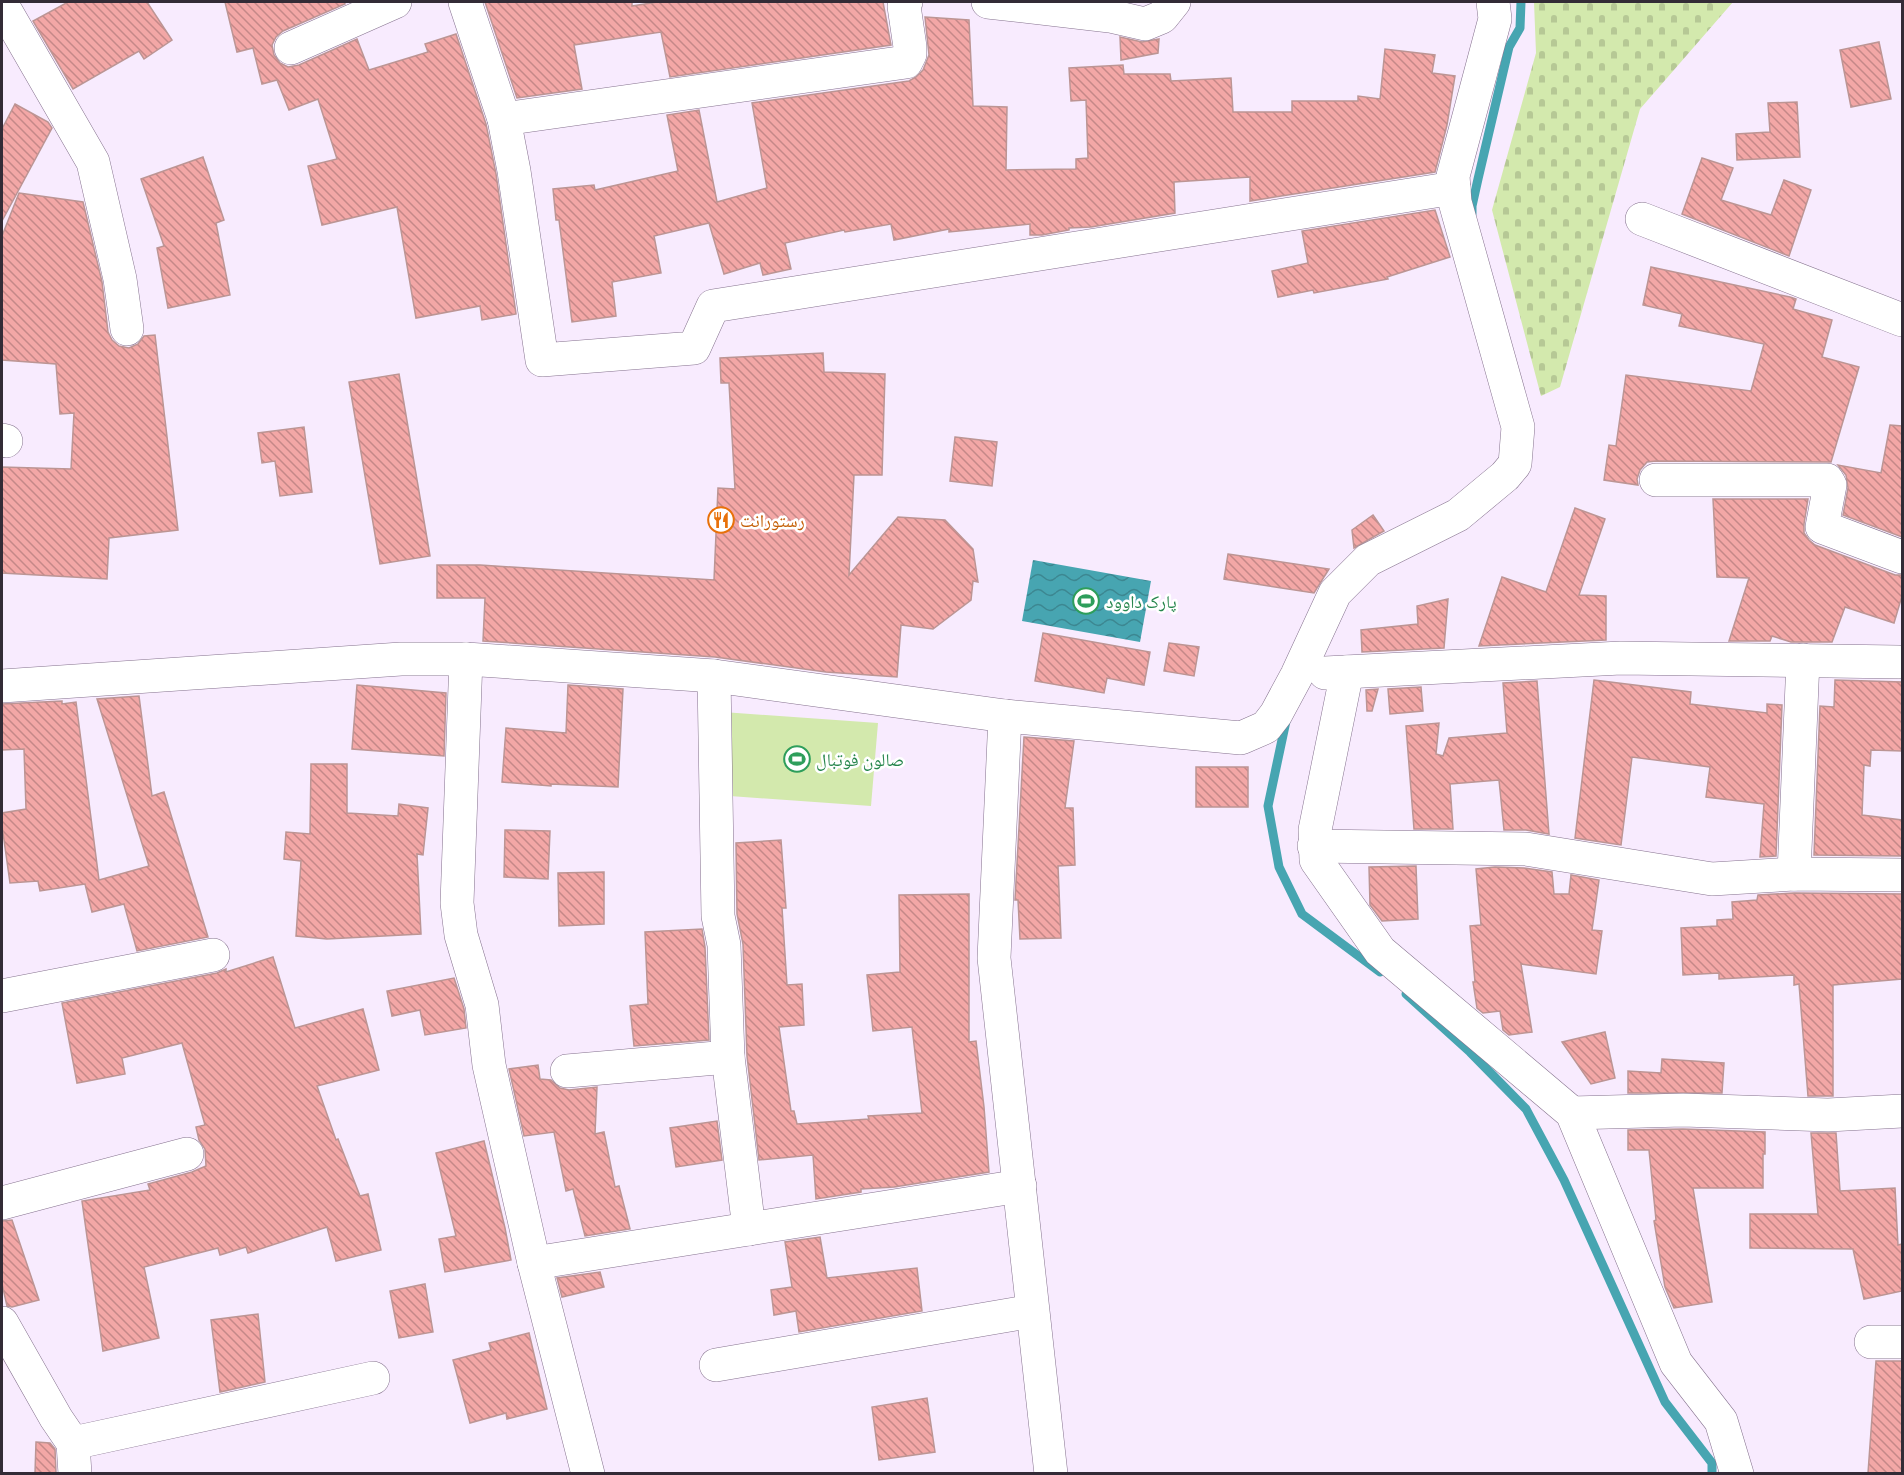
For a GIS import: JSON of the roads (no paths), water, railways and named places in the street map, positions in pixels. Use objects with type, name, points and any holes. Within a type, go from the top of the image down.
[{"type":"street","points":[[291,48],[395,2]]},
{"type":"street","points":[[465,2],[504,119],[542,360],[694,348],[713,306],[1454,188]]},
{"type":"street","points":[[504,119],[906,62],[910,54],[904,6],[906,2]]},
{"type":"street","points":[[988,2],[1110,16],[1145,24],[1162,17],[1174,2]]},
{"type":"street","points":[[2,686],[401,658],[465,659],[714,676],[1005,716],[1241,738],[1266,727],[1297,675],[1335,593],[1368,560],[1458,515],[1505,476],[1515,464],[1518,428],[1455,202],[1453,176],[1495,19],[1493,2]]},
{"type":"street","points":[[6,7],[93,162],[120,279],[128,329]]},
{"type":"street","points":[[1642,219],[1902,320]]},
{"type":"street","points":[[1656,480],[1827,480],[1830,486],[1822,527],[1902,557]]},
{"type":"street","points":[[1297,675],[1621,658],[1899,662]]},
{"type":"street","points":[[465,659],[457,903],[461,935],[482,1005],[489,1065],[534,1263],[588,1473]]},
{"type":"street","points":[[1794,874],[1803,660]]},
{"type":"street","points":[[1347,672],[1315,830],[1316,861],[1380,951],[1572,1113],[1676,1363],[1721,1421],[1737,1473]]},
{"type":"street","points":[[714,676],[718,916],[724,945],[728,1057],[749,1229]]},
{"type":"street","points":[[1005,716],[994,958],[1051,1473]]},
{"type":"street","points":[[1314,846],[1527,849],[1712,879],[1794,874],[1902,874]]},
{"type":"street","points":[[2,996],[213,955]]},
{"type":"street","points":[[567,1071],[728,1057]]},
{"type":"street","points":[[1572,1113],[1683,1110],[1828,1115],[1902,1112]]},
{"type":"street","points":[[2,1203],[187,1154]]},
{"type":"street","points":[[534,1263],[1020,1186]]},
{"type":"street","points":[[716,1365],[1032,1311]]},
{"type":"street","points":[[2,1323],[56,1418],[74,1458],[373,1378]]},
{"type":"water","name":"پارک داوود","points":[[1033,560],[1151,581],[1140,642],[1022,621]]},
{"type":"waterway","points":[[1472,214],[1509,47],[1520,28],[1521,2]]},
{"type":"waterway","points":[[1286,721],[1268,806],[1279,867],[1302,914],[1380,972]]},
{"type":"waterway","points":[[1406,994],[1470,1052],[1526,1109],[1564,1180],[1665,1402],[1712,1463],[1712,1474]]},
{"type":"place","name":"رستورانت","points":[[721,520]]},
{"type":"place","name":"پارک داوود","points":[[1086,601]]},
{"type":"place","name":"صالون فوتبال","points":[[797,759]]}]
